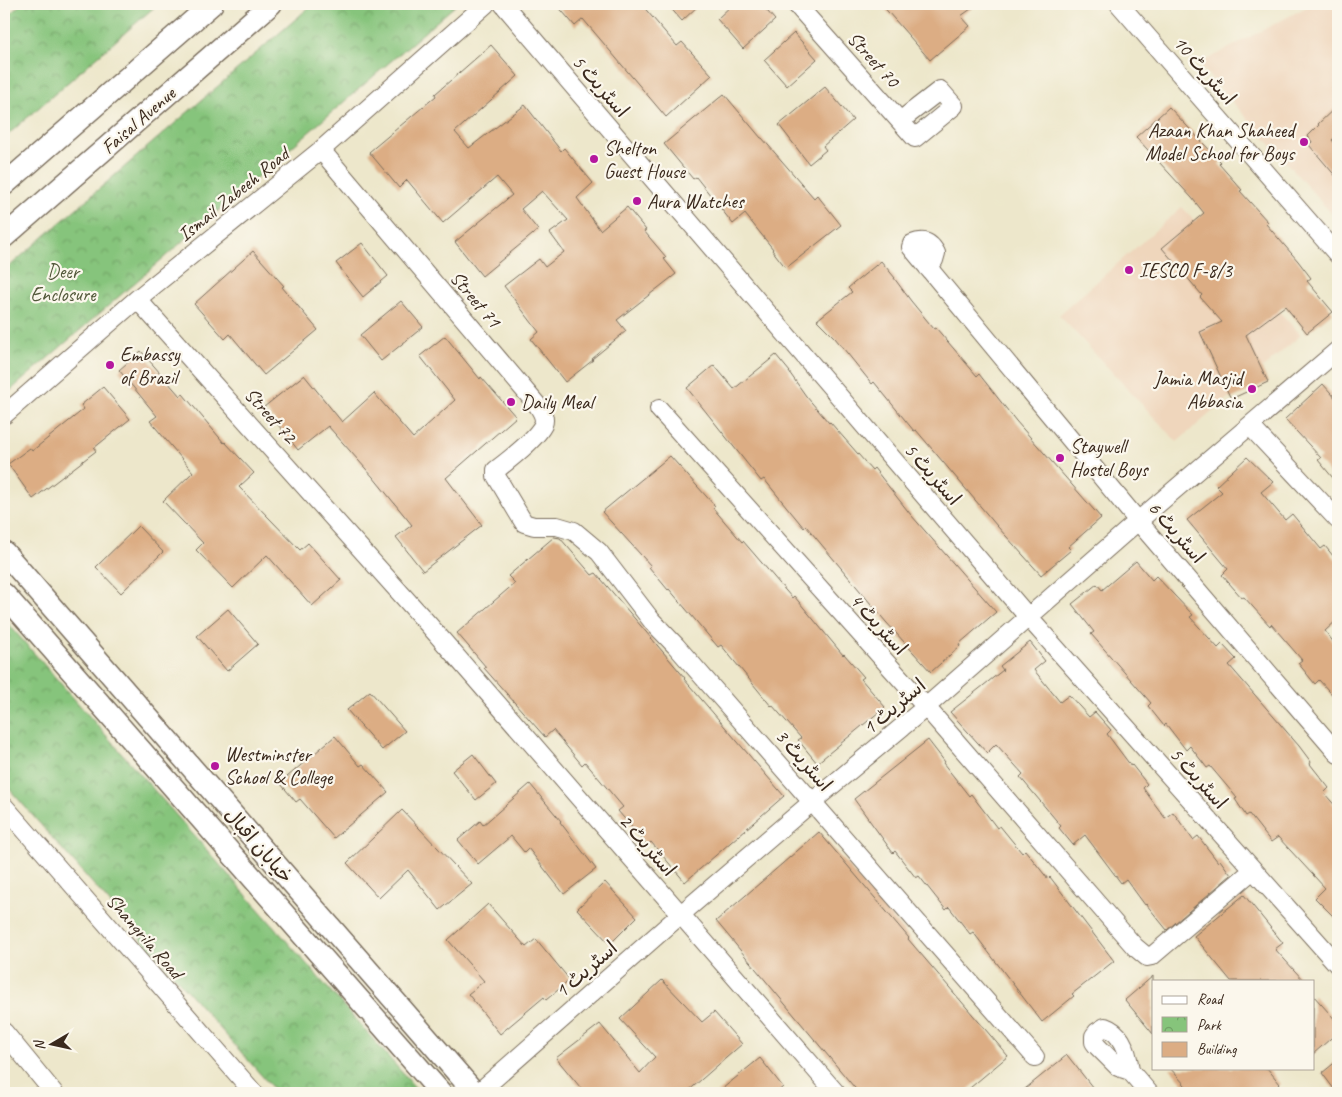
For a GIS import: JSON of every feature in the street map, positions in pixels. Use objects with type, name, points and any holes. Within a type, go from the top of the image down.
[{"type":"main road","name":"Faisal Avenue","points":[[4,185],[212,4]]},
{"type":"main road","name":"Faisal Avenue","points":[[4,237],[271,4]]},
{"type":"main road","name":"خیابان اقبال","points":[[4,552],[477,1093]]},
{"type":"main road","name":"خیابان اقبال","points":[[4,594],[441,1093]]},
{"type":"street","name":"Ismail Zabeeh Road","points":[[4,415],[137,299],[321,150],[486,4]]},
{"type":"street","name":"اسٹریٹ 5","points":[[503,4],[1028,618],[1338,965]]},
{"type":"street","name":"Street 70","points":[[796,4],[900,121]]},
{"type":"street","name":"اسٹریٹ 10","points":[[1119,4],[1338,255]]},
{"type":"street","name":"Street 71","points":[[321,150],[543,414],[544,424],[539,430],[512,458],[496,470],[496,476],[524,523]]},
{"type":"street","name":"اسٹریٹ 6","points":[[928,268],[1138,521],[1338,754]]},
{"type":"street","name":"Street 72","points":[[137,299],[428,624]]},
{"type":"street","name":"اسٹریٹ 1","points":[[477,1093],[680,915],[926,707],[1138,521],[1338,350]]},
{"type":"street","name":"اسٹریٹ 4","points":[[659,409],[926,707],[1135,948],[1148,957],[1152,956],[1253,870]]},
{"type":"street","points":[[1250,426],[1338,520]]},
{"type":"street","name":"اسٹریٹ 3","points":[[524,523],[534,526],[557,526],[574,531],[599,552],[652,621],[676,646],[1035,1057]]},
{"type":"street","name":"اسٹریٹ 2","points":[[428,624],[836,1093]]},
{"type":"street","name":"Shangrila Road","points":[[4,806],[254,1093]]},
{"type":"street","points":[[4,1032],[50,1092]]},
{"type":"street","points":[[1130,1071],[1149,1093]]},
{"type":"shaded area","name":"Azaan Khan Shaheed Model School for Boys","points":[[1312,4],[1338,4],[1338,221],[1199,64]]},
{"type":"shaded area","points":[[1182,207],[1301,335],[1177,442],[1059,315]]},
{"type":"green space","points":[[21,4],[158,4],[4,138],[4,19]]},
{"type":"green space","name":"Deer Enclosure","points":[[313,4],[457,4],[4,396],[4,271]]},
{"type":"green space","points":[[4,619],[420,1093],[277,1093],[4,783]]},
{"type":"building","points":[[556,4],[641,4],[677,46],[682,42],[712,75],[666,117],[583,19],[575,26]]},
{"type":"building","points":[[667,4],[700,4],[682,21]]},
{"type":"building","points":[[733,4],[761,4],[775,20],[743,49],[717,19]]},
{"type":"building","points":[[881,4],[978,4],[961,16],[970,26],[930,60]]},
{"type":"building","points":[[794,33],[817,59],[787,86],[764,60]]},
{"type":"building","points":[[491,45],[518,76],[455,132],[469,148],[525,105],[561,151],[564,148],[593,183],[577,198],[600,230],[627,207],[666,257],[664,259],[676,274],[617,320],[626,331],[565,382],[531,339],[539,332],[504,286],[539,259],[545,267],[564,252],[550,233],[568,220],[542,191],[521,209],[538,230],[482,276],[455,242],[512,195],[497,177],[443,223],[407,180],[399,188],[369,152],[436,96],[435,94]]},
{"type":"building","points":[[825,87],[853,120],[823,146],[826,150],[809,164],[779,125]]},
{"type":"building","points":[[724,94],[814,198],[817,195],[841,225],[786,268],[745,214],[733,224],[696,177],[693,179],[664,144]]},
{"type":"building","name":"Azaan Khan Shaheed Model School for Boys","points":[[1338,105],[1338,134],[1332,140],[1338,147],[1338,179],[1309,145],[1312,142],[1308,136]]},
{"type":"building","points":[[1169,107],[1221,162],[1219,164],[1268,222],[1266,224],[1311,278],[1307,281],[1333,312],[1307,333],[1285,306],[1246,335],[1268,382],[1231,399],[1200,332],[1222,322],[1162,248],[1204,213],[1136,137]]},
{"type":"building","points":[[362,243],[388,276],[363,297],[336,263]]},
{"type":"building","points":[[253,251],[284,286],[282,287],[318,330],[264,375],[230,334],[225,339],[194,304]]},
{"type":"building","points":[[881,261],[934,329],[936,328],[977,376],[979,374],[1016,421],[1101,518],[1068,547],[1071,550],[1041,575],[916,430],[914,431],[874,382],[872,384],[835,338],[817,320],[852,292],[848,288]]},
{"type":"building","points":[[401,301],[423,327],[381,361],[360,335]]},
{"type":"building","points":[[445,336],[480,379],[481,377],[516,417],[446,478],[482,525],[423,571],[396,537],[412,525],[328,426],[298,450],[264,407],[304,375],[342,422],[374,393],[413,438],[455,400],[420,356]]},
{"type":"building","points":[[141,351],[180,396],[183,394],[224,443],[254,473],[239,487],[300,550],[308,543],[341,580],[312,606],[267,555],[233,588],[196,550],[203,543],[163,501],[193,472],[150,421],[157,416],[119,370]]},
{"type":"building","points":[[776,355],[806,396],[829,423],[872,470],[874,468],[911,515],[996,612],[959,644],[960,646],[931,672],[886,622],[806,526],[804,528],[764,479],[761,481],[687,388],[714,365],[734,389]]},
{"type":"building","points":[[1323,384],[1338,401],[1338,484],[1318,460],[1321,458],[1285,419]]},
{"type":"building","points":[[103,387],[130,419],[94,448],[96,451],[33,499],[8,464],[30,448],[32,451],[84,409],[81,405]]},
{"type":"building","points":[[670,456],[715,506],[713,508],[742,542],[792,598],[794,596],[843,655],[864,677],[861,679],[885,707],[817,763],[798,740],[801,738],[771,706],[721,645],[718,647],[649,567],[651,566],[602,512]]},
{"type":"building","points":[[1247,457],[1273,482],[1261,492],[1285,520],[1292,514],[1321,549],[1325,546],[1338,562],[1338,619],[1325,631],[1338,648],[1338,701],[1319,680],[1315,684],[1298,663],[1302,660],[1271,624],[1270,626],[1222,575],[1228,569],[1187,520],[1222,492],[1216,486]]},
{"type":"building","points":[[138,526],[163,552],[121,593],[96,567]]},
{"type":"building","points":[[554,537],[560,538],[592,575],[596,573],[784,796],[685,882],[651,842],[647,845],[618,811],[623,807],[585,762],[582,765],[553,730],[545,737],[484,668],[486,667],[457,633],[515,583],[508,576]]},
{"type":"building","points":[[1136,561],[1152,580],[1156,576],[1193,615],[1190,617],[1218,648],[1222,644],[1236,659],[1229,665],[1299,746],[1311,762],[1310,764],[1329,788],[1324,793],[1338,809],[1338,921],[1315,898],[1325,888],[1278,837],[1271,842],[1249,814],[1246,816],[1235,799],[1237,798],[1210,766],[1207,768],[1190,746],[1186,750],[1166,724],[1164,726],[1148,706],[1151,703],[1091,634],[1094,632],[1072,604],[1097,584],[1102,590]]},
{"type":"building","points":[[228,609],[258,644],[227,671],[197,636]]},
{"type":"building","points":[[1030,642],[1045,661],[1034,670],[1060,702],[1069,695],[1089,717],[1095,712],[1111,730],[1107,734],[1147,784],[1143,788],[1165,818],[1173,812],[1193,840],[1198,836],[1218,862],[1220,860],[1231,875],[1167,930],[1126,879],[1121,883],[1085,835],[1073,845],[1059,828],[1061,826],[1020,777],[1023,774],[996,744],[987,753],[950,712],[1003,670],[1000,666]]},
{"type":"building","points":[[370,691],[405,731],[382,750],[347,710]]},
{"type":"building","points":[[335,736],[360,766],[363,764],[388,792],[334,838],[300,799],[296,802],[280,783]]},
{"type":"building","points":[[928,740],[945,762],[943,763],[969,796],[971,794],[997,828],[1000,826],[1022,853],[1025,850],[1048,879],[1050,877],[1114,961],[1072,994],[1074,996],[1042,1022],[973,932],[970,934],[949,907],[946,910],[919,876],[916,878],[895,851],[893,853],[854,799]]},
{"type":"building","points":[[473,754],[496,784],[476,800],[452,771]]},
{"type":"building","points":[[530,784],[561,821],[596,869],[564,894],[528,848],[524,852],[511,836],[478,864],[458,840],[480,821],[483,825]]},
{"type":"building","points":[[402,810],[472,884],[440,910],[408,870],[379,898],[347,863]]},
{"type":"building","points":[[819,832],[1008,1056],[964,1093],[859,1093],[716,921]]},
{"type":"building","points":[[605,882],[637,917],[610,944],[577,909]]},
{"type":"building","points":[[1244,895],[1283,943],[1275,949],[1303,980],[1230,980],[1194,936]]},
{"type":"building","points":[[488,904],[526,947],[536,939],[570,980],[546,1000],[544,997],[500,1034],[468,994],[484,981],[448,940]]},
{"type":"building","points":[[1153,976],[1152,1033],[1125,1000]]},
{"type":"building","points":[[662,980],[702,1022],[714,1012],[742,1044],[686,1093],[585,1093],[556,1058],[600,1024],[640,1073],[655,1057],[620,1019]]},
{"type":"building","points":[[1314,996],[1338,1023],[1338,1032],[1314,1053]]},
{"type":"building","points":[[1067,1055],[1093,1088],[1087,1093],[1020,1093]]},
{"type":"building","points":[[760,1058],[783,1087],[776,1093],[717,1093]]},
{"type":"building","points":[[1338,1060],[1338,1093],[1337,1093],[1322,1073]]},
{"type":"building","points":[[1172,1070],[1269,1070],[1280,1084],[1270,1093],[1192,1093]]},
{"type":"place","name":"Azaan Khan Shaheed Model School for Boys","points":[[1304,142]]},
{"type":"place","name":"Shelton Guest House","points":[[594,159]]},
{"type":"place","name":"Aura Watches","points":[[637,201]]},
{"type":"place","name":"IESCO F-8/3","points":[[1129,270]]},
{"type":"place","name":"Embassy of Brazil","points":[[110,365]]},
{"type":"place","name":"Jamia Masjid Abbasia","points":[[1252,389]]},
{"type":"place","name":"Daily Meal","points":[[511,402]]},
{"type":"place","name":"Staywell Hostel Boys","points":[[1060,458]]},
{"type":"place","name":"Westminster School & College","points":[[215,766]]}]
